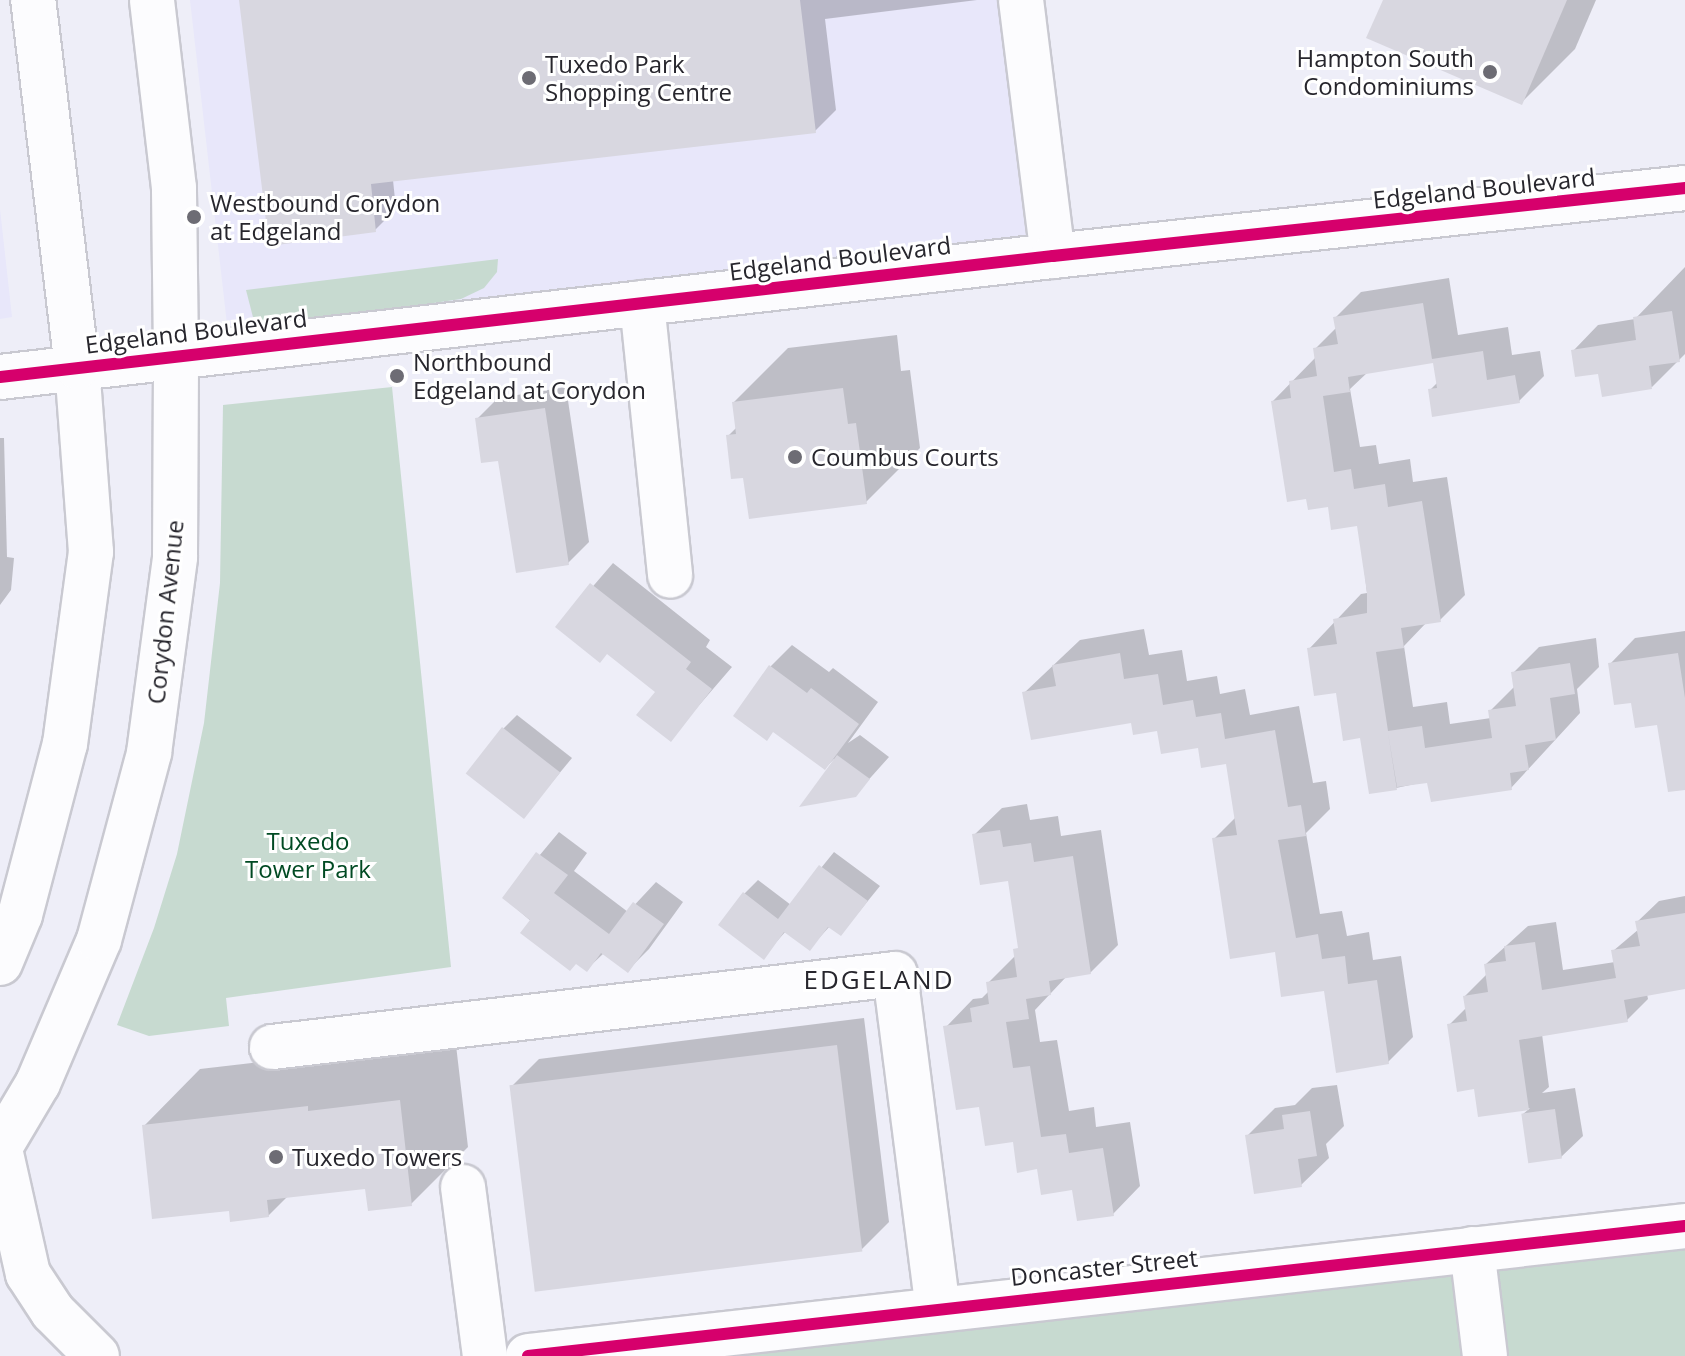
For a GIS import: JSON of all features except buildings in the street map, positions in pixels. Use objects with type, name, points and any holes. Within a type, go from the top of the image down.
[{"type":"street","points":[[0,963],[20,915],[65,744],[91,552],[77,367],[33,0]]},
{"type":"street","name":"Corydon Avenue","points":[[0,1148],[38,1083],[99,940],[149,753],[175,557],[174,188],[152,0]]},
{"type":"street","points":[[1021,0],[1053,256]]},
{"type":"street","name":"Edgeland Boulevard","points":[[0,377],[1053,256],[1685,188]]},
{"type":"street","points":[[642,303],[670,576]]},
{"type":"street","points":[[272,1047],[895,974],[938,1308]]},
{"type":"street","points":[[0,1148],[28,1274],[53,1312],[97,1356]]},
{"type":"street","points":[[463,1187],[485,1356]]},
{"type":"street","name":"Doncaster Street","points":[[528,1356],[1685,1226]]},
{"type":"street","points":[[1472,1249],[1485,1356]]},
{"type":"shaded area","points":[[190,0],[1021,0],[1045,233],[228,333]]},
{"type":"shaded area","points":[[0,209],[12,317],[0,319]]},
{"type":"green space","points":[[498,259],[497,272],[484,288],[461,299],[256,329],[246,290]]},
{"type":"green space","name":"Tuxedo Tower Park","points":[[392,387],[451,967],[226,998],[229,1026],[149,1036],[117,1025],[154,928],[177,854],[204,723],[220,583],[223,405]]},
{"type":"green space","points":[[1685,1247],[1685,1356],[718,1356]]},
{"type":"cycle path","points":[[0,377],[1053,256],[1685,188]]},
{"type":"cycle path","points":[[528,1356],[1685,1226]]},
{"type":"place","name":"Hampton South Condominiums","points":[[1490,72]]},
{"type":"place","name":"Tuxedo Park Shopping Centre","points":[[529,78]]},
{"type":"place","name":"Westbound Corydon at Edgeland","points":[[194,217]]},
{"type":"place","name":"Northbound Edgeland at Corydon","points":[[397,376]]},
{"type":"place","name":"Coumbus Courts","points":[[795,457]]},
{"type":"place","name":"Tuxedo Towers","points":[[276,1157]]},
{"type":"district","name":"EDGELAND","points":[[879,980]]}]
